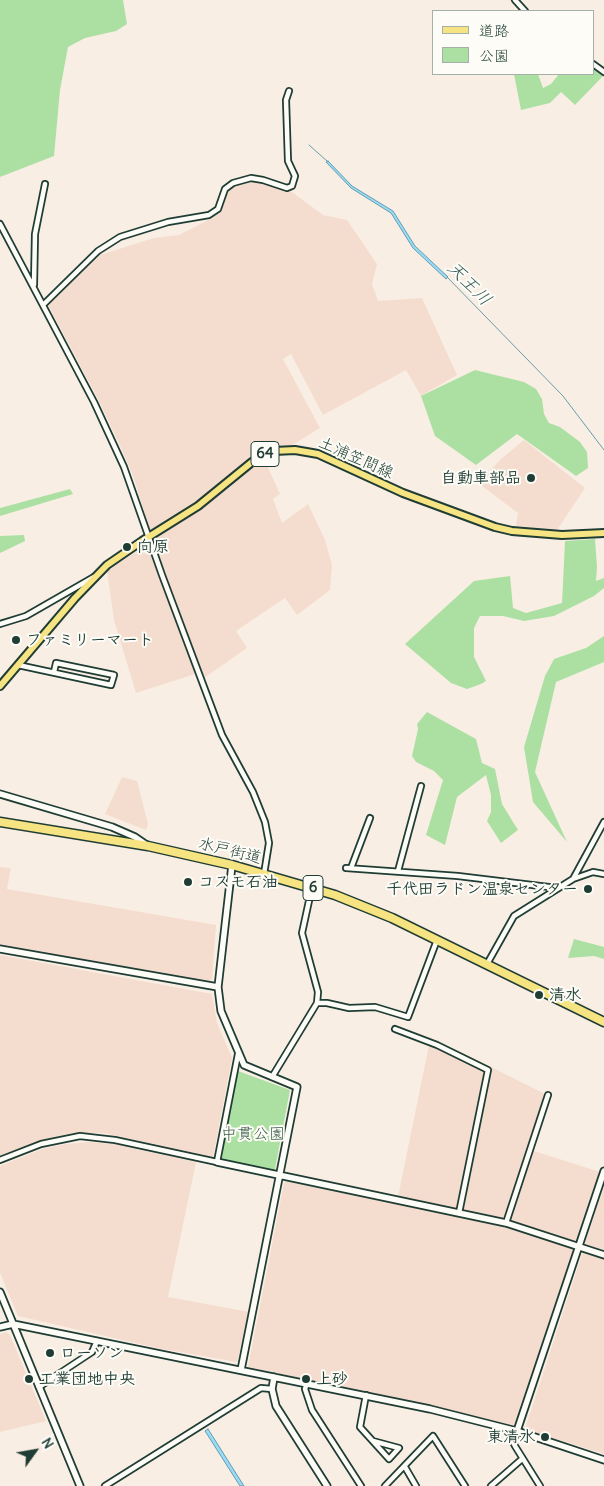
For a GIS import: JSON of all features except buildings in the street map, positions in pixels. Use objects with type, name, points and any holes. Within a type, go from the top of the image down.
[{"type":"highway","name":"水戸街道","points":[[0,822],[148,846],[232,865],[312,887],[367,907],[604,1022]]},
{"type":"main road","name":"土浦笠間線","points":[[0,686],[94,577],[114,559],[198,506],[252,462],[267,453],[288,450],[305,451],[328,458],[403,494],[495,527],[512,531],[554,534],[604,533]]},
{"type":"street","points":[[515,0],[524,10]]},
{"type":"street","points":[[44,305],[98,251],[120,237],[168,222],[209,214],[218,209],[225,189],[233,183],[251,178],[287,188],[292,186],[295,176],[288,161],[286,100],[289,91]]},
{"type":"street","points":[[34,286],[35,234],[45,184]]},
{"type":"street","points":[[0,224],[44,305],[129,479],[148,537],[222,735],[253,792],[265,822],[269,843],[264,874]]},
{"type":"street","points":[[0,624],[26,616],[94,577]]},
{"type":"street","points":[[18,665],[111,685],[114,675],[56,663],[54,672]]},
{"type":"street","points":[[398,871],[421,786]]},
{"type":"street","points":[[0,794],[112,827],[135,837],[148,846]]},
{"type":"street","points":[[370,818],[348,868],[398,871],[557,888]]},
{"type":"street","points":[[573,879],[604,822]]},
{"type":"street","points":[[232,865],[218,987],[221,1011],[244,1066],[297,1087],[241,1370]]},
{"type":"street","points":[[487,964],[514,916],[573,879],[593,872],[604,874]]},
{"type":"street","points":[[272,1077],[317,1003],[318,992],[302,933],[312,887]]},
{"type":"street","points":[[317,1003],[350,1008],[375,1008],[408,1017],[437,940]]},
{"type":"street","points":[[0,950],[218,987]]},
{"type":"street","points":[[395,1029],[436,1045],[488,1070],[459,1213]]},
{"type":"street","points":[[217,1162],[238,1054]]},
{"type":"street","points":[[506,1223],[548,1095]]},
{"type":"street","points":[[0,1160],[41,1144],[80,1136],[115,1140],[506,1223],[604,1254]]},
{"type":"street","points":[[540,1486],[513,1442],[604,1172]]},
{"type":"street","points":[[0,1292],[80,1486]]},
{"type":"street","points":[[0,1328],[13,1324],[472,1418],[518,1431],[604,1460]]},
{"type":"street","points":[[39,1386],[92,1352],[97,1341]]},
{"type":"street","points":[[274,1377],[272,1389],[276,1406],[327,1486]]},
{"type":"street","points":[[306,1383],[305,1389],[312,1410],[361,1486]]},
{"type":"street","points":[[105,1486],[261,1388],[272,1389]]},
{"type":"street","points":[[366,1395],[360,1428],[389,1459],[399,1448],[373,1441]]},
{"type":"street","points":[[385,1486],[433,1436],[465,1486]]},
{"type":"street","points":[[491,1486],[522,1459]]},
{"type":"street","points":[[405,1467],[416,1486]]},
{"type":"street","points":[[497,1481],[501,1486]]},
{"type":"shaded area","points":[[250,181],[275,185],[292,192],[323,215],[347,220],[377,264],[372,284],[378,301],[422,298],[457,375],[421,396],[406,370],[323,415],[291,354],[283,359],[320,428],[289,447],[267,449],[249,459],[212,494],[152,530],[149,528],[134,478],[122,450],[98,399],[48,305],[100,255],[154,238],[179,235],[210,219],[219,211],[226,192],[236,184]]},
{"type":"shaded area","points":[[524,440],[585,488],[557,530],[516,526],[518,513],[478,483],[502,458]]},
{"type":"shaded area","points":[[265,461],[280,494],[273,499],[282,523],[308,504],[325,540],[332,565],[330,590],[297,615],[285,598],[236,631],[247,648],[204,678],[153,540],[229,488],[249,468]]},
{"type":"shaded area","points":[[147,545],[195,674],[136,693],[114,620],[107,571]]},
{"type":"shaded area","points":[[122,777],[137,781],[148,824],[146,830],[105,814]]},
{"type":"shaded area","points":[[0,867],[11,868],[7,889],[216,925],[212,979],[208,982],[0,944]]},
{"type":"shaded area","points":[[0,955],[212,994],[217,1023],[232,1058],[213,1157],[103,1133],[72,1133],[37,1142],[0,1157]]},
{"type":"shaded area","points":[[430,1040],[465,1054],[543,1093],[545,1098],[505,1216],[502,1219],[398,1197]]},
{"type":"shaded area","points":[[89,1142],[113,1144],[196,1162],[168,1297],[249,1312],[237,1362],[157,1348],[18,1316],[0,1273],[0,1166],[42,1149]]},
{"type":"shaded area","points":[[534,1151],[600,1172],[577,1243],[514,1222],[511,1219]]},
{"type":"shaded area","points":[[290,1179],[500,1223],[575,1249],[518,1426],[248,1367],[284,1183]]},
{"type":"shaded area","points":[[604,1186],[604,1252],[584,1246]]},
{"type":"shaded area","points":[[586,1251],[604,1257],[604,1454],[525,1429],[582,1254]]},
{"type":"shaded area","points":[[6,1332],[10,1335],[46,1421],[0,1432],[0,1334]]},
{"type":"green space","points":[[0,0],[123,0],[127,24],[116,31],[85,38],[68,47],[60,90],[54,156],[0,177]]},
{"type":"green space","points":[[594,67],[604,75],[575,105],[561,92],[550,103],[521,110],[514,75],[538,75],[543,88],[551,84],[558,75],[594,75]]},
{"type":"green space","points":[[475,370],[524,382],[536,389],[542,399],[544,414],[549,423],[560,427],[580,442],[587,452],[588,468],[576,476],[517,434],[476,465],[435,436],[421,396]]},
{"type":"green space","points":[[70,489],[73,494],[0,516],[0,508]]},
{"type":"green space","points":[[24,535],[25,541],[0,553],[0,536]]},
{"type":"green space","points":[[595,539],[596,581],[604,578],[604,588],[594,596],[554,616],[524,621],[503,616],[480,616],[474,628],[474,657],[486,681],[481,684],[467,689],[451,683],[405,644],[474,581],[510,576],[513,608],[526,613],[562,603],[565,541]]},
{"type":"green space","points":[[604,636],[604,662],[556,682],[535,772],[567,842],[533,802],[524,747],[545,676],[554,659],[586,648]]},
{"type":"green space","points":[[427,712],[476,739],[482,763],[495,769],[502,804],[518,830],[501,843],[487,821],[491,812],[491,795],[486,775],[457,797],[445,845],[426,835],[443,780],[434,771],[416,762],[412,756],[418,729],[417,724]]},
{"type":"green space","points":[[574,939],[604,947],[604,959],[594,956],[568,958]]},
{"type":"green space","name":"中貫公園","points":[[238,1071],[290,1090],[275,1169],[280,1174],[220,1159]]},
{"type":"water","points":[[328,161],[352,186],[393,211],[415,246],[448,277],[446,279],[413,248],[391,213],[351,188],[326,162]]},
{"type":"water","points":[[208,1429],[244,1486],[240,1486],[205,1431]]},
{"type":"waterway","name":"天王川","points":[[309,145],[327,161]]},
{"type":"waterway","name":"天王川","points":[[447,277],[563,396],[604,450]]},
{"type":"place","name":"自動車部品","points":[[531,478]]},
{"type":"place","name":"向原","points":[[127,547]]},
{"type":"place","name":"ファミリーマート","points":[[16,640]]},
{"type":"place","name":"コスモ石油","points":[[188,882]]},
{"type":"place","name":"千代田ラドン温泉センター","points":[[588,889]]},
{"type":"place","name":"清水","points":[[539,995]]},
{"type":"place","name":"ローソン","points":[[50,1353]]},
{"type":"place","name":"工業団地中央","points":[[29,1379]]},
{"type":"place","name":"上砂","points":[[306,1379]]},
{"type":"place","name":"東清水","points":[[545,1437]]}]
